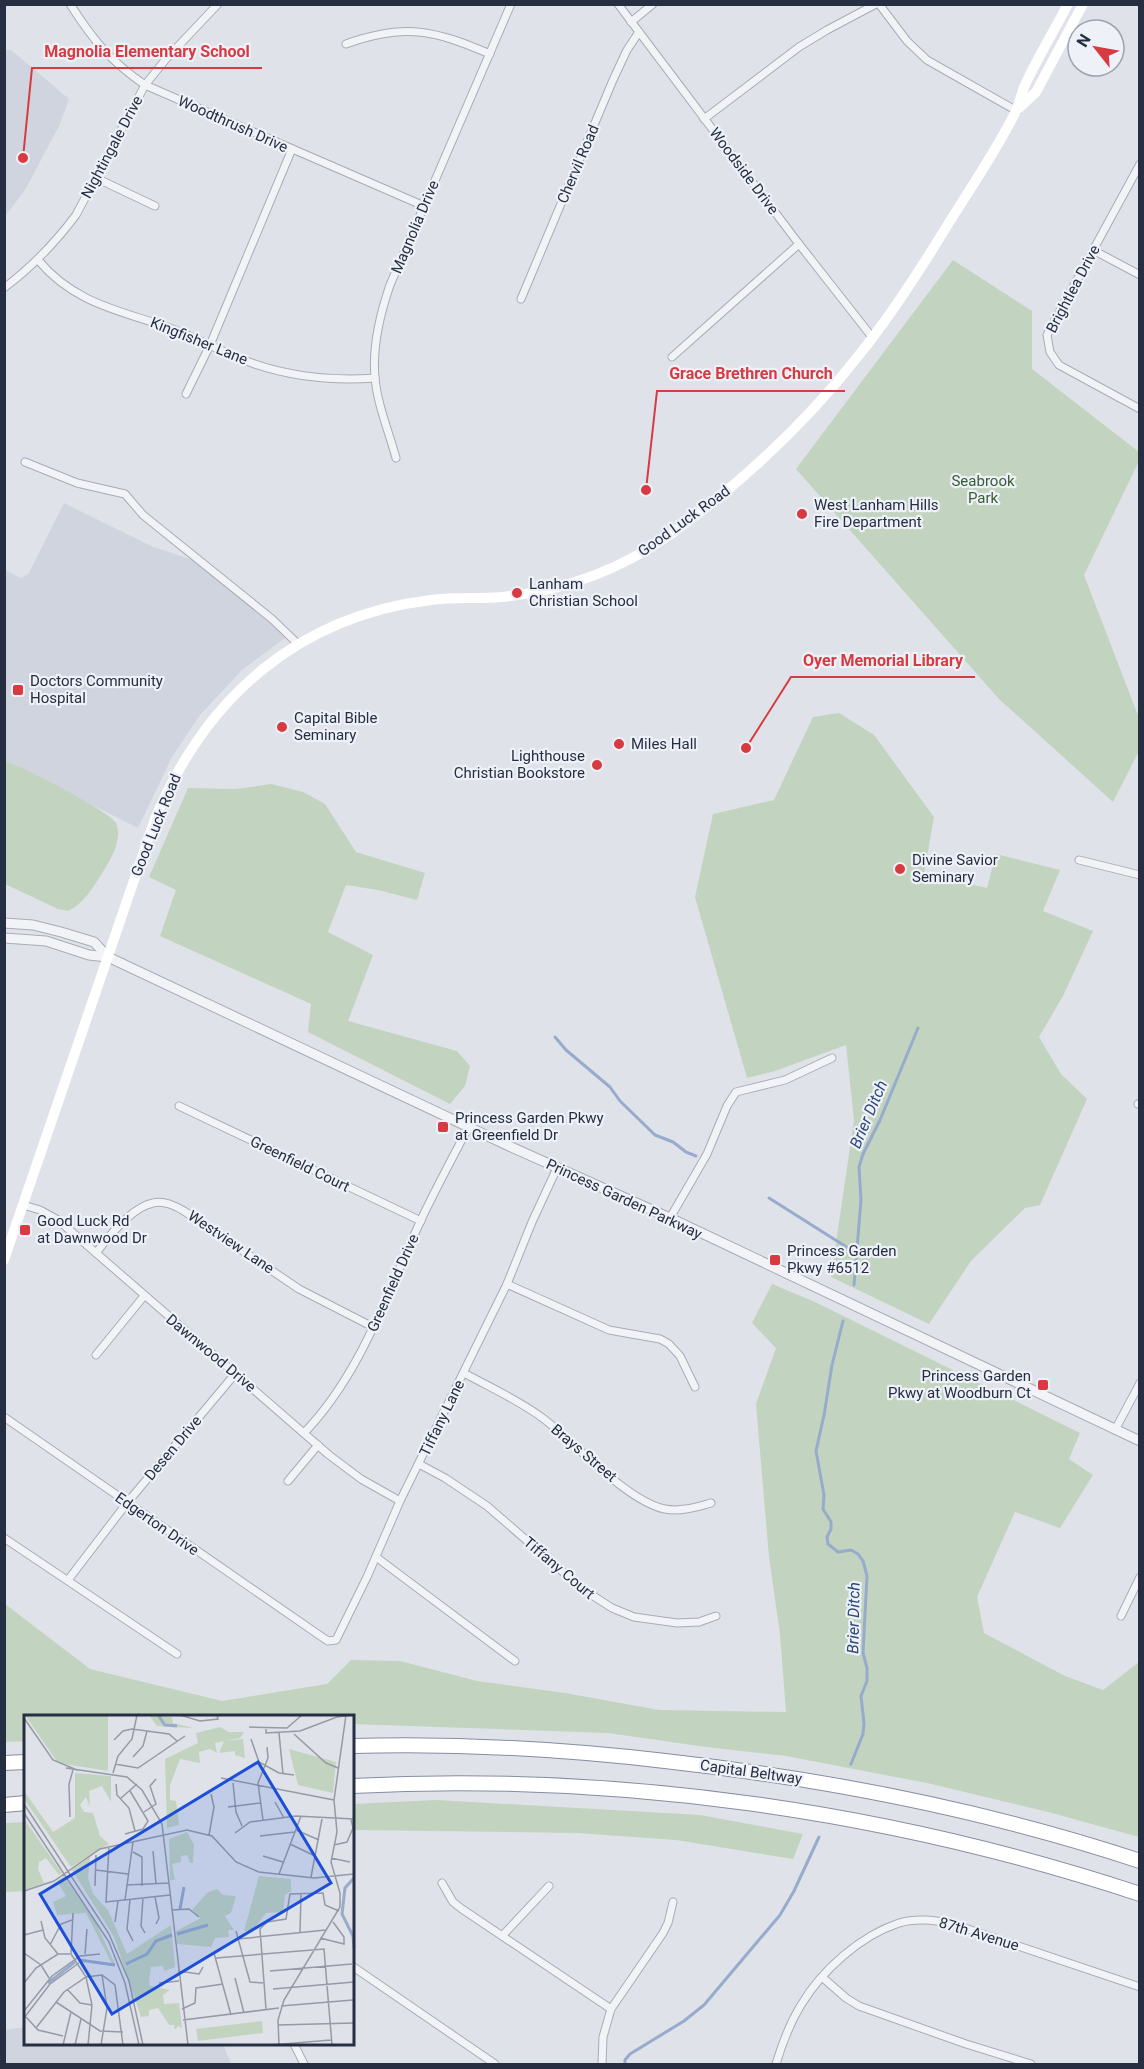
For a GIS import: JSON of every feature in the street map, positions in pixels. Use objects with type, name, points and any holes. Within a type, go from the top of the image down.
[{"type":"highway","name":"Capital Beltway","points":[[354,1746],[444,1746],[569,1752],[755,1772],[829,1784],[984,1816],[1140,1861]]},
{"type":"highway","points":[[4,1763],[24,1762]]},
{"type":"highway","points":[[354,1786],[440,1784],[566,1786],[752,1804],[899,1830],[977,1847],[1140,1894]]},
{"type":"highway","points":[[4,1805],[24,1803]]},
{"type":"main road","name":"Good Luck Road","points":[[1017,111],[1024,87],[1068,4]]},
{"type":"main road","name":"Good Luck Road","points":[[4,1260],[149,834],[173,777],[206,728],[233,696],[258,673],[298,644],[350,618],[384,608],[434,599],[498,597],[545,591],[581,581],[625,562],[679,528],[766,456],[817,405],[872,337],[932,252],[1017,111],[1036,92],[1083,4]]},
{"type":"street","name":"Woodthrush Drive","points":[[70,4],[102,50],[145,85],[424,206]]},
{"type":"street","name":"Nightingale Drive","points":[[4,288],[38,260],[76,215],[145,85],[166,59],[219,4]]},
{"type":"street","name":"Magnolia Drive","points":[[396,458],[375,378],[376,344],[382,310],[390,285],[511,4]]},
{"type":"street","name":"Woodside Drive","points":[[618,4],[872,337]]},
{"type":"street","points":[[631,21],[653,4]]},
{"type":"street","points":[[704,119],[799,47],[877,4],[907,41],[927,60],[1017,111]]},
{"type":"street","points":[[346,44],[384,33],[418,31],[452,38],[490,54]]},
{"type":"street","name":"Chervil Road","points":[[521,299],[613,80],[639,32]]},
{"type":"street","points":[[186,394],[210,345],[292,149]]},
{"type":"street","name":"Brightlea Drive","points":[[1140,164],[1047,335],[1050,352],[1056,362],[1140,409]]},
{"type":"street","points":[[96,178],[155,206]]},
{"type":"street","points":[[672,357],[799,244]]},
{"type":"street","points":[[1093,250],[1140,275]]},
{"type":"street","name":"Kingfisher Lane","points":[[38,260],[51,276],[74,293],[172,329],[251,362],[286,373],[334,379],[375,378]]},
{"type":"street","points":[[25,462],[77,483],[125,494],[143,514],[272,619],[298,644]]},
{"type":"street","points":[[1079,860],[1140,875]]},
{"type":"street","points":[[4,923],[62,932],[94,942],[108,957]]},
{"type":"street","points":[[4,938],[46,941],[89,955],[108,957]]},
{"type":"street","name":"Princess Garden Parkway","points":[[108,957],[557,1168],[670,1218],[1140,1441]]},
{"type":"street","points":[[670,1218],[707,1154],[727,1106],[736,1092],[785,1080],[832,1058]]},
{"type":"street","name":"Greenfield Court","points":[[179,1107],[421,1221]]},
{"type":"street","name":"Greenfield Drive","points":[[304,1433],[330,1402],[349,1373],[373,1328],[421,1221],[469,1126]]},
{"type":"street","name":"Tiffany Lane","points":[[310,1630],[328,1641],[336,1640],[400,1501],[507,1284],[557,1168]]},
{"type":"street","name":"Westview Lane","points":[[96,1253],[113,1232],[144,1206],[156,1202],[169,1203],[299,1289],[373,1328]]},
{"type":"street","name":"Dawnwood Drive","points":[[23,1205],[52,1216],[318,1445],[361,1479],[400,1501]]},
{"type":"street","points":[[507,1284],[609,1330],[660,1340],[669,1344],[680,1356],[695,1387]]},
{"type":"street","points":[[96,1355],[144,1296]]},
{"type":"street","name":"Brays Street","points":[[464,1373],[545,1419],[614,1479],[647,1502],[667,1510],[688,1509],[711,1503]]},
{"type":"street","name":"Desen Drive","points":[[69,1580],[127,1503],[235,1374]]},
{"type":"street","points":[[1115,1430],[1140,1383]]},
{"type":"street","name":"Edgerton Drive","points":[[4,1417],[310,1630]]},
{"type":"street","points":[[288,1482],[318,1445]]},
{"type":"street","name":"Tiffany Court","points":[[419,1464],[487,1506],[584,1590],[612,1608],[634,1617],[677,1623],[699,1622],[716,1616]]},
{"type":"street","points":[[4,1538],[177,1654]]},
{"type":"street","points":[[376,1557],[514,1660]]},
{"type":"street","points":[[1121,1616],[1140,1577]]},
{"type":"street","points":[[442,1883],[453,1902],[611,2009]]},
{"type":"street","points":[[502,1936],[549,1886]]},
{"type":"street","points":[[602,2064],[603,2037],[611,2009],[663,1933],[673,1902]]},
{"type":"street","name":"87th Avenue","points":[[776,2064],[796,2013],[822,1977],[839,1959],[874,1935],[900,1923],[922,1919],[950,1923],[1140,1987]]},
{"type":"street","points":[[354,1967],[495,2064]]},
{"type":"street","points":[[822,1977],[859,2006],[1030,2064]]},
{"type":"street","points":[[295,2045],[304,2064]]},
{"type":"shaded area","points":[[5,50],[11,50],[69,99],[59,126],[25,190],[5,216]]},
{"type":"shaded area","points":[[64,503],[151,546],[204,564],[289,635],[242,670],[200,715],[172,757],[138,828],[5,761],[5,570],[21,578],[29,573]]},
{"type":"shaded area","points":[[24,2027],[24,2045],[223,2045],[231,2064],[5,2064],[5,2030]]},
{"type":"green space","name":"Seabrook Park","points":[[953,260],[1032,311],[1032,369],[1139,452],[1139,461],[1084,575],[1139,718],[1139,751],[1113,802],[999,699],[796,469]]},
{"type":"green space","points":[[839,713],[874,735],[934,817],[924,874],[987,888],[996,854],[1060,870],[1043,911],[1093,931],[1063,996],[1039,1037],[1061,1074],[1087,1099],[1040,1205],[1025,1208],[971,1261],[929,1324],[831,1277],[854,1120],[846,1045],[775,1071],[747,1078],[695,897],[713,814],[774,800],[813,717]]},
{"type":"green space","points":[[5,761],[83,800],[116,823],[117,843],[108,863],[87,896],[68,911],[58,909],[5,884]]},
{"type":"green space","points":[[271,784],[303,792],[325,804],[356,852],[425,873],[417,900],[346,885],[328,932],[373,955],[348,1021],[457,1051],[470,1066],[465,1086],[450,1104],[308,1032],[311,1004],[160,936],[176,890],[149,877],[188,788],[236,789]]},
{"type":"green space","points":[[772,1284],[815,1302],[1080,1433],[1069,1459],[1093,1475],[1060,1528],[1015,1512],[977,1597],[984,1633],[1065,1676],[1103,1690],[1139,1662],[1139,1837],[927,1783],[786,1756],[608,1733],[354,1724],[354,1715],[24,1715],[24,1741],[5,1742],[5,1604],[90,1669],[222,1701],[327,1684],[351,1660],[400,1661],[477,1681],[565,1693],[659,1710],[786,1712],[780,1634],[769,1557],[756,1404],[776,1348],[752,1323]]},
{"type":"green space","points":[[436,1800],[700,1815],[803,1834],[793,1859],[676,1840],[577,1833],[354,1830],[354,1804]]},
{"type":"green space","points":[[24,1822],[24,1891],[5,1892],[5,1823]]},
{"type":"waterway","name":"Brier Ditch","points":[[854,1285],[861,1200],[859,1167],[918,1028]]},
{"type":"waterway","points":[[555,1037],[566,1050],[610,1087],[620,1101],[655,1135],[673,1142],[696,1156]]},
{"type":"waterway","points":[[769,1198],[856,1253]]},
{"type":"waterway","name":"Brier Ditch","points":[[843,1321],[832,1365],[816,1451],[824,1495],[823,1509],[831,1522],[831,1529],[827,1537],[828,1544],[838,1552],[851,1550],[858,1554],[863,1561],[867,1576],[863,1653],[867,1668],[867,1681],[861,1696],[864,1723],[863,1734],[851,1764]]},
{"type":"waterway","name":"Brier Ditch","points":[[625,2064],[630,2054],[684,2021],[704,2005],[780,1915],[819,1837]]},
{"type":"place","name":"Magnolia Elementary School","points":[[23,158]]},
{"type":"place","name":"Grace Brethren Church","points":[[646,490]]},
{"type":"place","name":"West Lanham Hills Fire Department","points":[[802,514]]},
{"type":"place","name":"Lanham Christian School","points":[[517,593]]},
{"type":"place","name":"Doctors Community Hospital","points":[[18,690]]},
{"type":"place","name":"Capital Bible Seminary","points":[[282,727]]},
{"type":"place","name":"Miles Hall","points":[[619,744]]},
{"type":"place","name":"Oyer Memorial Library","points":[[746,748]]},
{"type":"place","name":"Lighthouse Christian Bookstore","points":[[597,765]]},
{"type":"place","name":"Divine Savior Seminary","points":[[900,869]]},
{"type":"place","name":"Princess Garden Pkwy at Greenfield Dr","points":[[443,1127]]},
{"type":"place","name":"Good Luck Rd at Dawnwood Dr","points":[[25,1230]]},
{"type":"place","name":"Princess Garden Pkwy #6512","points":[[775,1260]]},
{"type":"place","name":"Princess Garden Pkwy at Woodburn Ct","points":[[1043,1385]]}]
